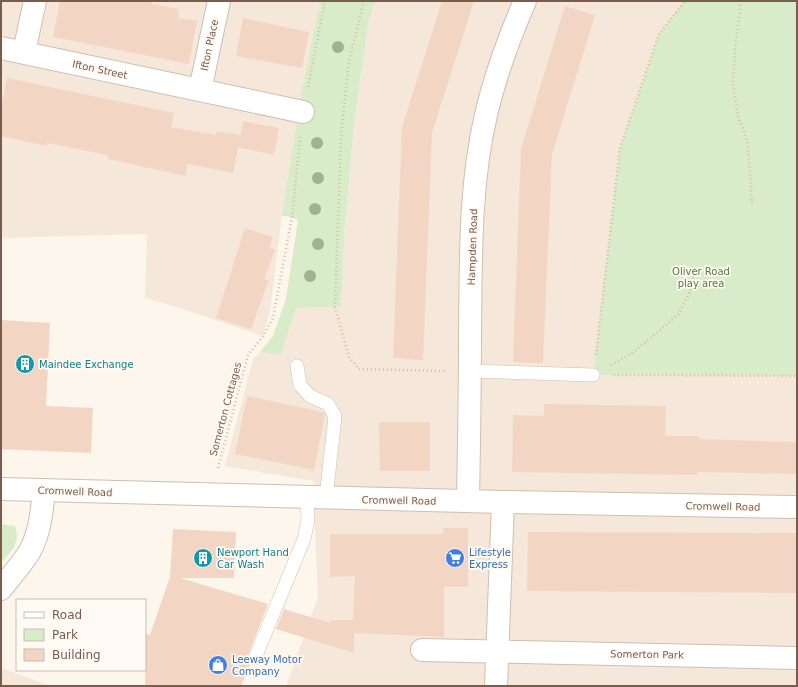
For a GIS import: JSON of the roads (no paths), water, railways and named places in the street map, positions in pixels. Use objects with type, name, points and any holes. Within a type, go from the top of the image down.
[{"type":"street","points":[[24,52],[35,1]]},
{"type":"street","name":"Ifton Place","points":[[200,90],[219,1]]},
{"type":"street","name":"Hampden Road","points":[[468,501],[472,220],[477,164],[486,115],[496,76],[526,1]]},
{"type":"street","name":"Ifton Street","points":[[1,48],[303,112]]},
{"type":"street","name":"Cromwell Road","points":[[1,489],[317,498],[797,507]]},
{"type":"street","points":[[1,588],[22,563],[33,544],[40,522],[44,490]]},
{"type":"street","points":[[496,686],[503,502]]},
{"type":"street","name":"Somerton Park","points":[[422,650],[797,658]]},
{"type":"lane","points":[[255,658],[304,539],[308,520],[317,498],[335,416],[328,404],[310,396],[300,385],[297,366]]},
{"type":"lane","points":[[470,371],[593,375]]},
{"type":"place","name":"Maindee Exchange","points":[[25,364]]},
{"type":"place","name":"Newport Hand Car Wash","points":[[203,558]]},
{"type":"place","name":"Lifestyle Express","points":[[455,558]]},
{"type":"place","name":"Leeway Motor Company","points":[[218,665]]},
{"type":"park label","name":"Oliver Road play area","points":[[701,276]]}]
